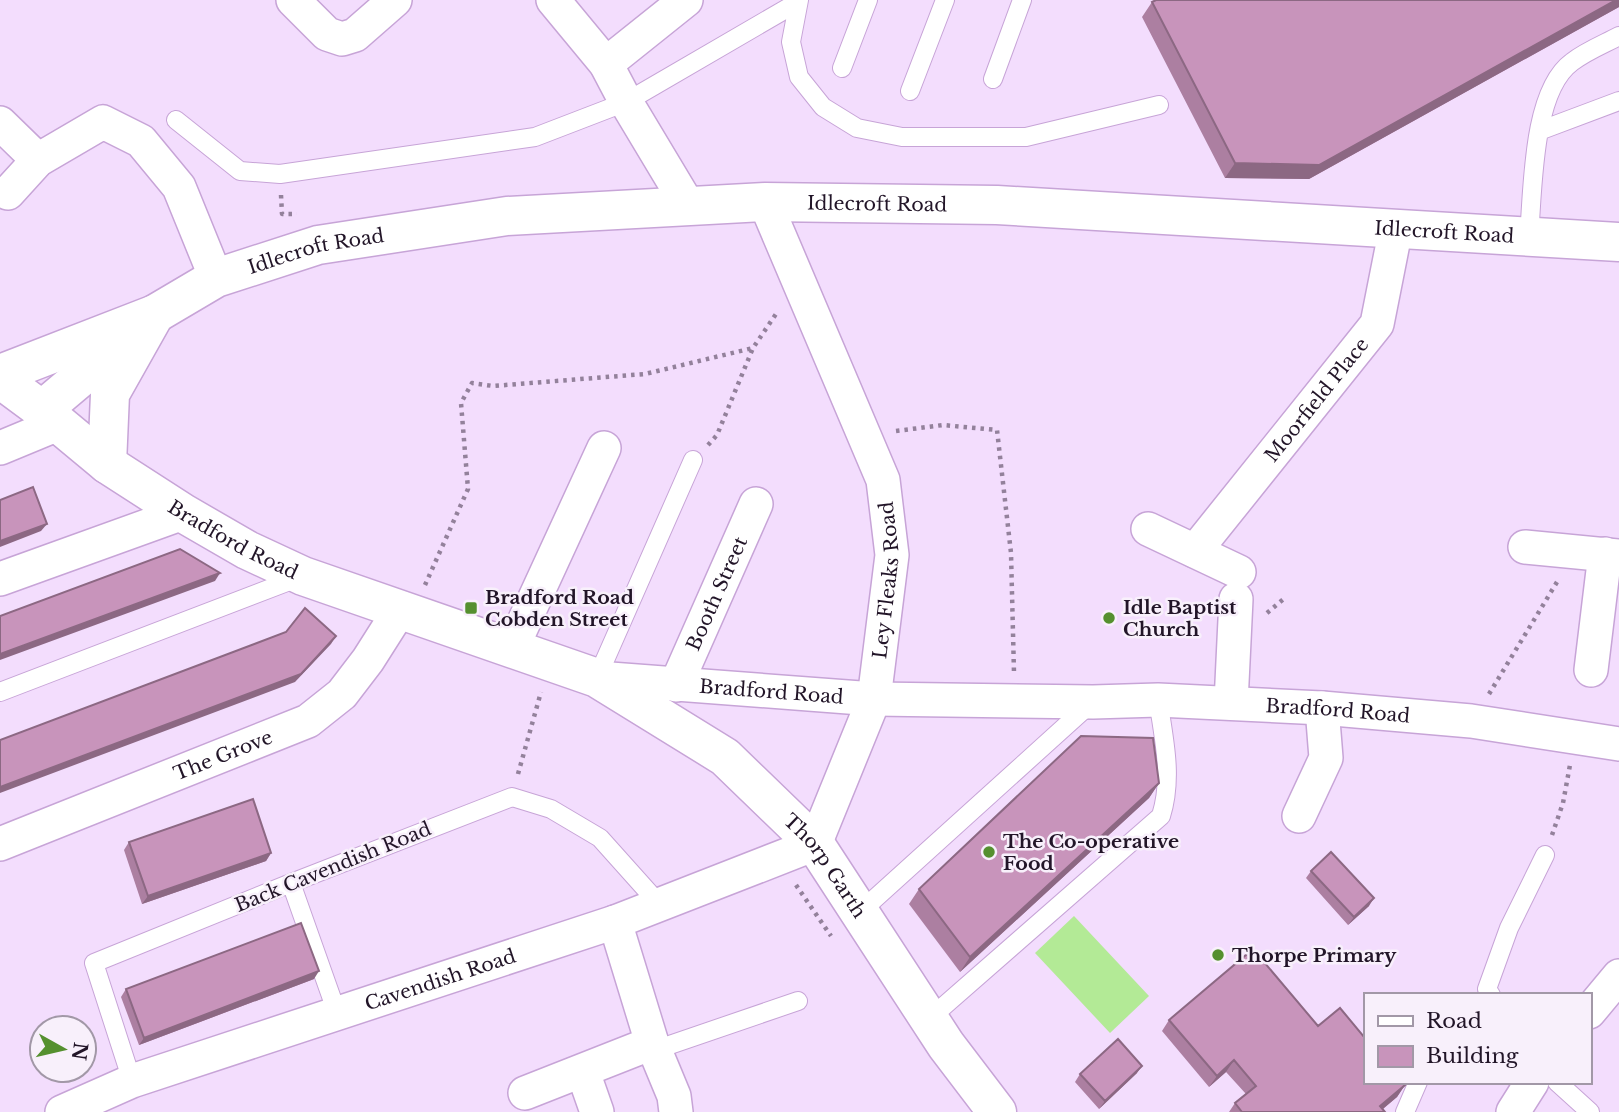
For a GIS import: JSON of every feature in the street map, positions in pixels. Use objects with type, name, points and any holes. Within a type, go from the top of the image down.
[{"type":"street","points":[[293,0],[327,34],[342,40],[355,35],[395,0]]},
{"type":"street","points":[[553,0],[606,64],[689,207]]},
{"type":"street","points":[[606,64],[686,0]]},
{"type":"street","points":[[0,122],[38,160]]},
{"type":"street","points":[[8,193],[38,160],[103,122],[141,141],[179,187],[216,278]]},
{"type":"street","name":"Idlecroft Road","points":[[0,376],[155,314],[216,278],[318,245],[507,216],[765,202],[997,205],[1619,242]]},
{"type":"street","name":"Ley Fleaks Road","points":[[765,202],[883,480],[892,555],[874,699],[815,844]]},
{"type":"street","name":"Moorfield Place","points":[[1195,551],[1377,324],[1396,228]]},
{"type":"street","points":[[107,464],[110,394],[155,314]]},
{"type":"street","name":"Idlecroft Road","points":[[50,417],[155,314]]},
{"type":"street","name":"Bradford Road","points":[[0,376],[107,464],[247,550],[303,576],[597,678],[874,699],[1093,702],[1158,700],[1322,708],[1471,722],[1619,744]]},
{"type":"street","points":[[0,448],[50,417]]},
{"type":"street","points":[[510,650],[604,448]]},
{"type":"street","name":"Booth Street","points":[[676,685],[756,504]]},
{"type":"street","points":[[0,579],[183,513]]},
{"type":"street","points":[[1148,529],[1195,551],[1238,585],[1231,703]]},
{"type":"street","points":[[1525,547],[1600,554],[1591,670]]},
{"type":"street","name":"The Grove","points":[[0,844],[308,721],[342,694],[407,611]]},
{"type":"street","name":"Thorp Garth","points":[[597,678],[725,757],[815,844],[929,1019],[997,1112]]},
{"type":"street","points":[[1298,816],[1326,758],[1322,708]]},
{"type":"street","name":"Cavendish Road","points":[[82,1108],[132,1081],[615,922],[815,844]]},
{"type":"street","points":[[615,922],[654,1047],[674,1096],[676,1112]]},
{"type":"street","points":[[1591,1010],[1619,976]]},
{"type":"street","points":[[525,1093],[654,1047]]},
{"type":"street","points":[[583,1072],[597,1112]]},
{"type":"street","points":[[1513,1112],[1531,1084]]},
{"type":"lane","points":[[842,68],[868,0]]},
{"type":"lane","points":[[910,92],[945,0]]},
{"type":"lane","points":[[993,79],[1022,0]]},
{"type":"lane","points":[[176,120],[240,171],[280,174],[535,137],[626,102],[799,1]]},
{"type":"lane","points":[[799,1],[790,42],[799,77],[824,107],[857,128],[902,137],[1026,137],[1159,105]]},
{"type":"lane","points":[[1529,236],[1539,131],[1545,102],[1555,81],[1570,62],[1619,36]]},
{"type":"lane","points":[[1539,131],[1619,100]]},
{"type":"lane","points":[[597,678],[693,460]]},
{"type":"lane","points":[[0,692],[303,576]]},
{"type":"lane","points":[[929,1019],[1161,816],[1166,800],[1168,772],[1158,700]]},
{"type":"lane","points":[[860,912],[1093,702]]},
{"type":"lane","points":[[512,797],[551,809],[600,838],[660,905]]},
{"type":"lane","name":"Back Cavendish Road","points":[[132,1081],[94,963],[512,797]]},
{"type":"lane","points":[[1490,993],[1487,989],[1509,928],[1545,855]]},
{"type":"lane","points":[[291,883],[337,1013]]},
{"type":"lane","points":[[654,1047],[798,1002]]},
{"type":"lane","points":[[1405,1112],[1417,1084]]},
{"type":"lane","points":[[1559,1084],[1590,1112]]},
{"type":"path","points":[[280,174],[282,214],[316,213],[318,245]]},
{"type":"path","points":[[693,460],[717,435],[753,348],[799,281]]},
{"type":"path","points":[[407,611],[468,489],[461,403],[472,383],[494,386],[645,374],[753,348]]},
{"type":"path","points":[[864,435],[943,425],[997,430],[1012,553],[1015,684]]},
{"type":"path","points":[[1471,722],[1600,554]]},
{"type":"path","points":[[512,797],[550,660]]},
{"type":"path","points":[[1545,855],[1563,803],[1575,736]]},
{"type":"green space","points":[[1074,916],[1149,996],[1110,1033],[1035,953]]},
{"type":"building","points":[[1616,0],[1319,165],[1235,163],[1152,2]]},
{"type":"building","points":[[33,487],[47,524],[0,541],[0,500]]},
{"type":"building","points":[[180,549],[220,573],[0,654],[0,616]]},
{"type":"building","points":[[305,608],[336,636],[301,674],[0,787],[0,740],[286,632]]},
{"type":"building","points":[[1081,736],[1153,738],[1159,783],[970,957],[919,889]]},
{"type":"building","points":[[253,799],[271,853],[148,896],[129,842]]},
{"type":"building","points":[[1331,852],[1374,898],[1354,917],[1311,871]]},
{"type":"building","points":[[301,923],[319,971],[144,1038],[126,989]]},
{"type":"building","points":[[1253,949],[1318,1026],[1340,1008],[1364,1037],[1364,1084],[1405,1085],[1380,1106],[1385,1112],[1242,1112],[1235,1103],[1256,1086],[1234,1060],[1217,1076],[1169,1020]]},
{"type":"building","points":[[1118,1039],[1142,1066],[1105,1101],[1080,1074]]},
{"type":"place","name":"Bradford Road Cobden Street","points":[[471,608]]},
{"type":"place","name":"Idle Baptist Church","points":[[1109,618]]},
{"type":"place","name":"The Co-operative Food","points":[[989,852]]},
{"type":"place","name":"Thorpe Primary","points":[[1218,955]]}]
